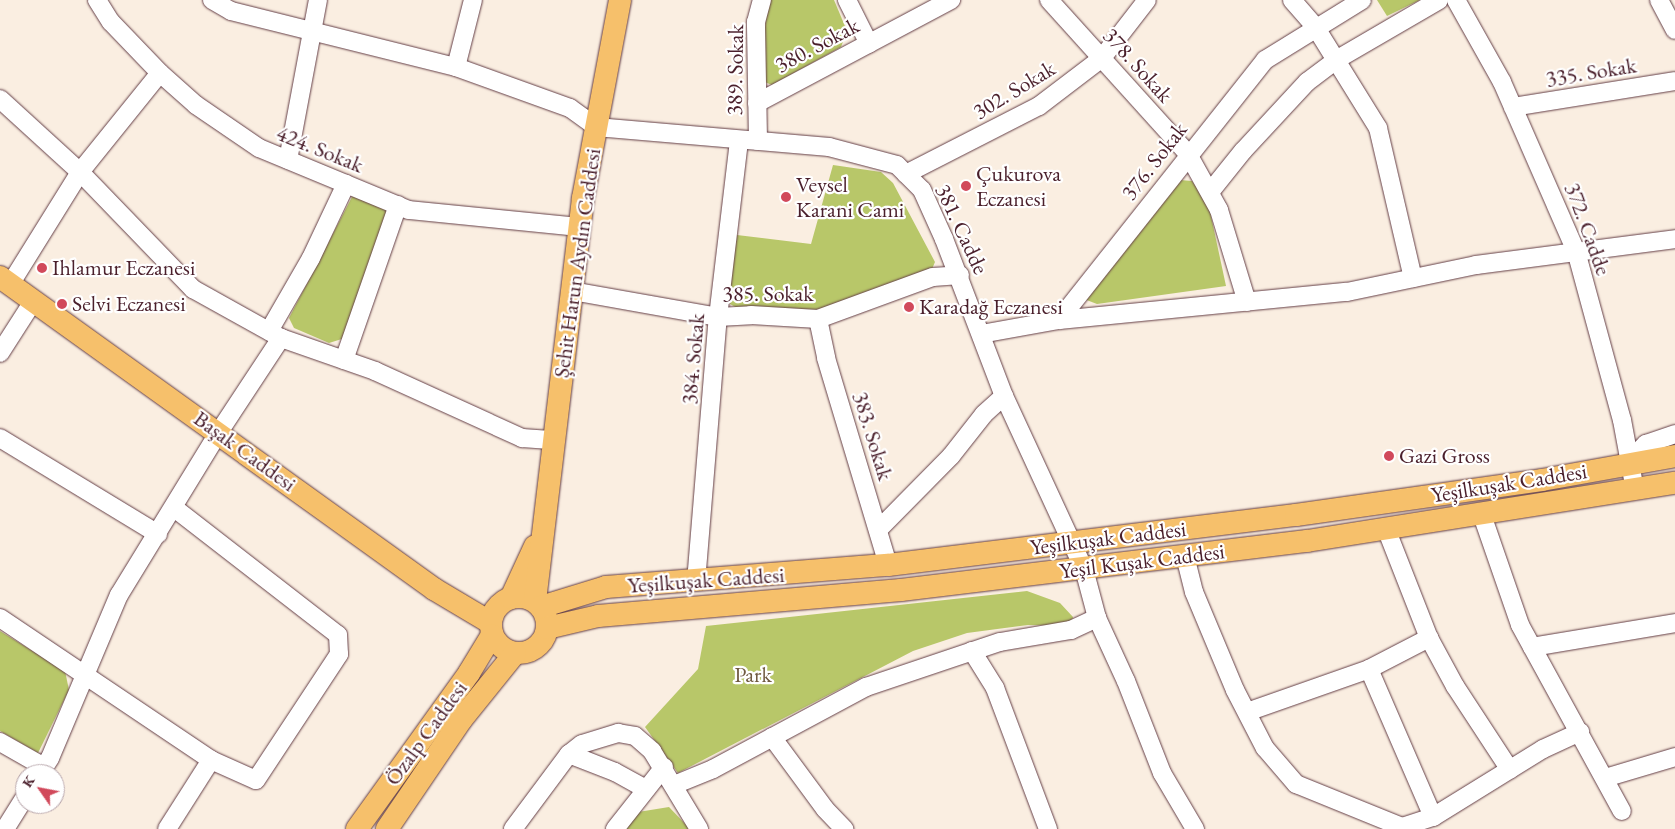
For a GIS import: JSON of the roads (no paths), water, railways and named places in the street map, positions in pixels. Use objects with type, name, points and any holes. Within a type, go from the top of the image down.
[{"type":"main road","name":"Şehit Harun Aydın Caddesi","points":[[538,604],[544,527],[580,227],[596,126],[620,0]]},
{"type":"main road","name":"Başak Caddesi","points":[[5,280],[492,629]]},
{"type":"main road","name":"Yeşilkuşak Caddesi","points":[[538,604],[606,587],[696,582],[888,565],[1506,486],[1629,462],[1675,456]]},
{"type":"main road","name":"Yeşil Kuşak Caddesi","points":[[547,628],[598,616],[901,590],[1084,569],[1387,530],[1675,483]]},
{"type":"main road","name":"Şehit Harun Aydın Caddesi","points":[[511,598],[544,527]]},
{"type":"main road","points":[[511,598],[538,604],[547,628],[545,637],[533,650],[515,653],[499,645],[492,629],[497,607],[511,598]]},
{"type":"main road","name":"Özalp Caddesi","points":[[357,829],[470,673],[492,629]]},
{"type":"main road","name":"Özalp Caddesi","points":[[387,829],[461,720],[515,653]]},
{"type":"street","name":"424. Sokak","points":[[97,0],[111,22],[160,73],[196,105],[259,148],[409,210],[580,227]]},
{"type":"street","points":[[212,0],[230,11],[456,67],[570,108],[596,126]]},
{"type":"street","points":[[288,160],[318,0]]},
{"type":"street","points":[[456,67],[473,0]]},
{"type":"street","name":"389. Sokak","points":[[758,141],[756,22],[762,0]]},
{"type":"street","points":[[847,0],[868,44]]},
{"type":"street","name":"380. Sokak","points":[[757,103],[951,0]]},
{"type":"street","name":"378. Sokak","points":[[1049,0],[1188,154],[1210,192],[1234,253],[1247,302]]},
{"type":"street","name":"302. Sokak","points":[[906,174],[1039,106],[1102,58],[1147,0]]},
{"type":"street","points":[[1292,0],[1316,28],[1378,128],[1413,278]]},
{"type":"street","name":"376. Sokak","points":[[1059,320],[1188,154],[1265,60],[1362,0]]},
{"type":"street","points":[[1210,192],[1243,151],[1308,82],[1336,60],[1439,0]]},
{"type":"street","name":"372. Cadde","points":[[1456,0],[1513,107],[1576,251],[1622,420],[1635,490]]},
{"type":"street","points":[[1659,0],[1675,30]]},
{"type":"street","points":[[5,280],[80,172],[160,73]]},
{"type":"street","name":"335. Sokak","points":[[1513,107],[1675,81]]},
{"type":"street","points":[[0,99],[80,172],[193,289],[275,334],[344,360],[522,438],[554,440]]},
{"type":"street","name":"381. Cadde","points":[[596,126],[829,147],[897,165],[922,190],[960,275],[1004,396],[1084,569],[1097,618],[1126,681],[1162,773],[1195,829]]},
{"type":"street","name":"384. Sokak","points":[[696,582],[718,318],[739,140]]},
{"type":"street","points":[[45,764],[119,596],[174,508],[275,334],[346,184]]},
{"type":"street","points":[[344,360],[398,205]]},
{"type":"street","points":[[981,334],[1059,320],[1347,292],[1476,265],[1675,239]]},
{"type":"street","name":"385. Sokak","points":[[572,291],[718,318],[751,315],[818,319],[933,277],[960,275]]},
{"type":"street","points":[[0,353],[34,300]]},
{"type":"street","name":"383. Sokak","points":[[818,319],[826,358],[888,565]]},
{"type":"street","points":[[878,530],[951,456],[984,414],[1004,396]]},
{"type":"street","points":[[1629,462],[1646,444],[1675,434]]},
{"type":"street","points":[[0,438],[158,534]]},
{"type":"street","points":[[0,618],[211,760],[256,780],[339,654],[338,635],[174,508]]},
{"type":"street","points":[[1482,515],[1520,625],[1622,811]]},
{"type":"street","points":[[1387,530],[1429,638],[1455,686],[1510,770]]},
{"type":"street","points":[[1185,556],[1194,592],[1247,712],[1265,748],[1296,784],[1405,828],[1433,817],[1543,749],[1580,732]]},
{"type":"street","points":[[674,785],[713,769],[866,687],[1000,642],[1071,630],[1097,618]]},
{"type":"street","points":[[1532,647],[1675,623]]},
{"type":"street","points":[[1247,712],[1370,669],[1429,638]]},
{"type":"street","points":[[972,651],[995,688],[1048,829]]},
{"type":"street","points":[[1370,669],[1433,817]]},
{"type":"street","points":[[513,829],[569,754],[582,744],[618,733],[635,736],[652,750],[664,767],[699,829]]},
{"type":"street","points":[[772,737],[825,809],[844,829]]},
{"type":"street","points":[[0,742],[33,764]]},
{"type":"street","points":[[569,754],[614,772],[646,789]]},
{"type":"street","points":[[1605,778],[1675,757]]},
{"type":"street","points":[[167,829],[211,760]]},
{"type":"street","points":[[615,829],[664,767]]},
{"type":"street","points":[[5,829],[15,814]]},
{"type":"place","name":"Çukurova Eczanesi","points":[[966,186]]},
{"type":"place","name":"Veysel Karani Cami","points":[[786,197]]},
{"type":"place","name":"Ihlamur Eczanesi","points":[[42,268]]},
{"type":"place","name":"Selvi Eczanesi","points":[[62,304]]},
{"type":"place","name":"Karadağ Eczanesi","points":[[909,307]]},
{"type":"place","name":"Gazi Gross","points":[[1389,456]]},
{"type":"park label","name":"Park","points":[[753,675]]}]
